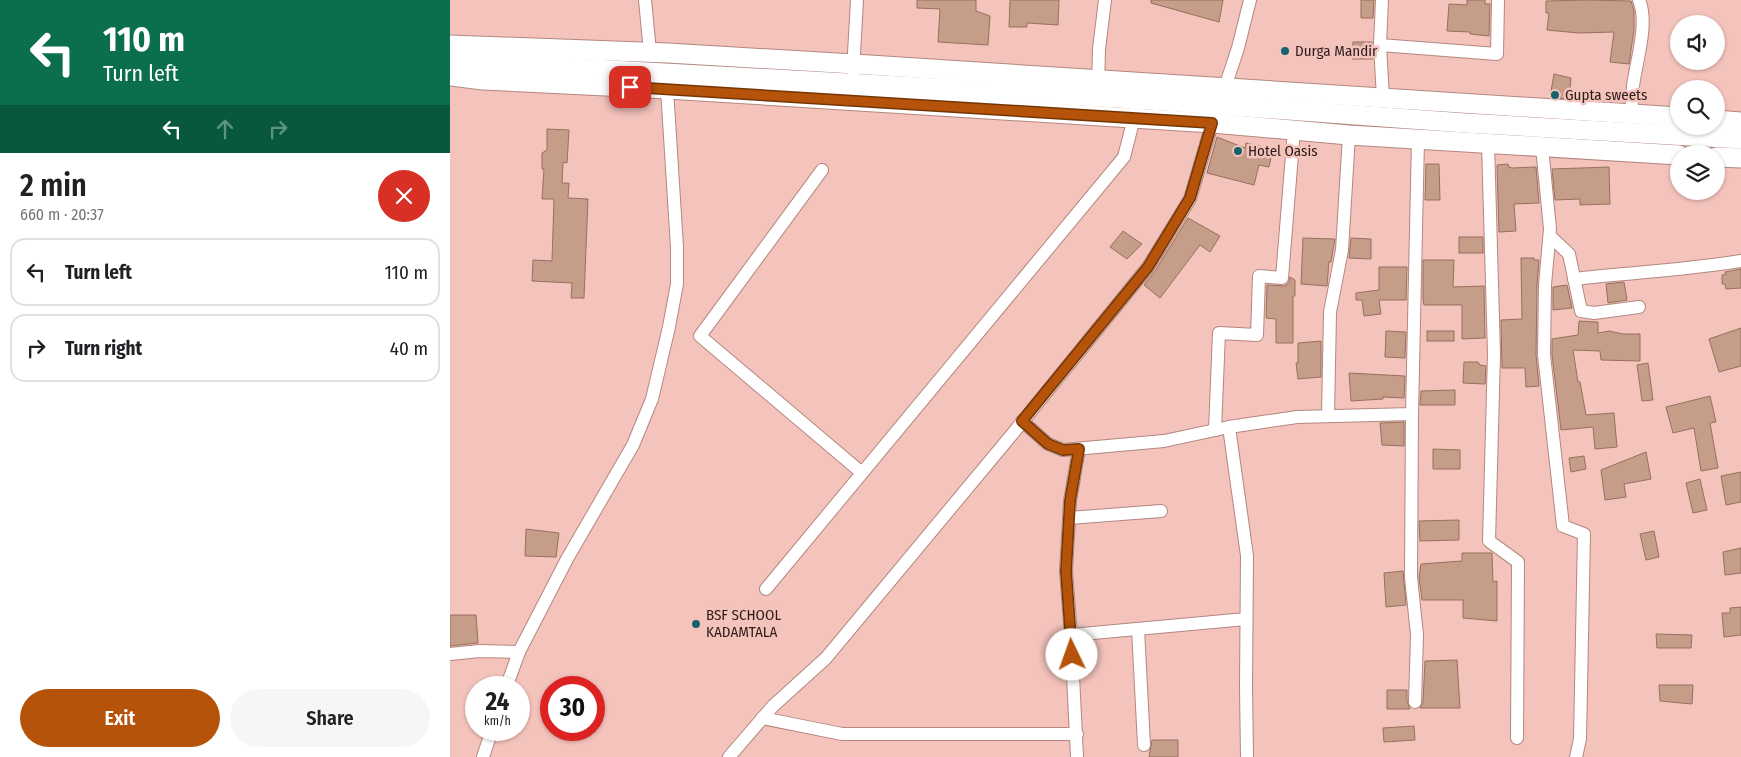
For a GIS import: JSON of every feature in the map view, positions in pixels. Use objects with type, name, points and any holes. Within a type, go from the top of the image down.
[{"type":"highway","points":[[450,45],[659,52],[853,64],[1098,88],[1222,96],[1465,123],[1741,139]]},
{"type":"highway","points":[[659,52],[667,81]]},
{"type":"highway","points":[[450,61],[667,81],[853,92],[1134,118],[1349,135],[1670,154]]},
{"type":"highway","points":[[450,76],[483,80],[667,81]]},
{"type":"highway","points":[[853,92],[1098,88],[1135,99],[1222,96],[1383,98],[1670,116]]},
{"type":"highway","points":[[1725,121],[1741,122]]},
{"type":"highway","points":[[1725,157],[1741,158]]},
{"type":"street","points":[[645,0],[659,52]]},
{"type":"street","points":[[853,92],[857,0]]},
{"type":"street","points":[[1098,88],[1105,0]]},
{"type":"street","points":[[729,757],[773,706],[826,658],[1148,267],[1190,198],[1212,123],[1238,48],[1250,0]]},
{"type":"street","points":[[1382,0],[1380,45],[1383,98]]},
{"type":"street","points":[[1380,45],[1497,54],[1498,0]]},
{"type":"street","points":[[1631,114],[1633,86],[1642,32],[1642,7],[1639,0]]},
{"type":"street","points":[[510,676],[519,652],[566,559],[632,445],[652,399],[677,284],[677,248],[667,81]]},
{"type":"street","points":[[766,589],[1124,157],[1134,118],[1135,99]]},
{"type":"street","points":[[1215,430],[1219,333],[1257,335],[1259,276],[1282,278],[1294,130]]},
{"type":"street","points":[[1328,416],[1330,312],[1342,250],[1349,135]]},
{"type":"street","points":[[1415,702],[1417,635],[1411,577],[1412,414],[1418,139]]},
{"type":"street","points":[[1488,143],[1494,354],[1489,541],[1518,562],[1517,738]]},
{"type":"street","points":[[1542,147],[1550,236],[1545,285],[1544,355],[1547,383],[1563,526],[1584,534],[1580,739],[1576,757]]},
{"type":"street","points":[[822,170],[700,336],[862,473]]},
{"type":"street","points":[[1550,236],[1569,254],[1581,311],[1594,313],[1639,307]]},
{"type":"street","points":[[1574,279],[1682,269],[1741,261]]},
{"type":"street","points":[[1022,421],[1048,444],[1063,450],[1164,441],[1228,427],[1297,417],[1412,414]]},
{"type":"street","points":[[1228,427],[1247,556],[1247,757]]},
{"type":"street","points":[[1077,757],[1066,571],[1068,518],[1079,449]]},
{"type":"street","points":[[1068,518],[1161,511]]},
{"type":"street","points":[[1071,635],[1246,619]]},
{"type":"street","points":[[1138,629],[1144,745]]},
{"type":"street","points":[[450,654],[519,652]]},
{"type":"street","points":[[762,718],[842,734],[1076,734]]},
{"type":"street","points":[[483,757],[488,741]]},
{"type":"building","points":[[917,0],[976,0],[976,11],[990,16],[988,45],[938,42],[940,9],[917,8]]},
{"type":"building","points":[[1010,0],[1059,0],[1058,25],[1027,23],[1027,27],[1009,27]]},
{"type":"building","points":[[1151,0],[1223,0],[1219,22],[1151,3]]},
{"type":"building","points":[[1361,0],[1374,0],[1373,18],[1361,18]]},
{"type":"building","points":[[1467,0],[1485,0],[1485,4],[1490,4],[1489,36],[1470,34],[1470,32],[1447,31],[1449,4],[1467,5]]},
{"type":"building","points":[[1546,1],[1631,1],[1634,11],[1634,30],[1629,64],[1610,62],[1614,32],[1579,33],[1547,30],[1549,13],[1546,13]]},
{"type":"building","points":[[1353,42],[1372,42],[1373,59],[1352,59]]},
{"type":"building","points":[[1554,74],[1571,78],[1569,99],[1550,97]]},
{"type":"building","points":[[547,129],[569,130],[567,163],[563,162],[562,183],[569,183],[568,198],[588,199],[584,298],[571,298],[572,283],[532,281],[533,260],[552,261],[554,199],[542,199],[544,169],[542,169],[542,153],[547,150]]},
{"type":"building","points":[[1217,137],[1245,148],[1246,143],[1273,149],[1269,167],[1259,165],[1254,185],[1207,173]]},
{"type":"building","points":[[1426,164],[1439,164],[1440,200],[1425,200]]},
{"type":"building","points":[[1508,164],[1512,168],[1536,167],[1539,203],[1514,204],[1516,231],[1499,232],[1497,165]]},
{"type":"building","points":[[1609,167],[1610,204],[1580,205],[1580,199],[1555,200],[1552,169]]},
{"type":"building","points":[[1188,218],[1220,236],[1210,252],[1200,245],[1160,298],[1144,285],[1155,271]]},
{"type":"building","points":[[1123,231],[1142,244],[1127,259],[1110,247]]},
{"type":"building","points":[[1459,237],[1483,237],[1483,253],[1459,253]]},
{"type":"building","points":[[1303,238],[1335,239],[1331,262],[1329,262],[1327,286],[1301,284]]},
{"type":"building","points":[[1351,238],[1371,239],[1371,259],[1349,258]]},
{"type":"building","points":[[1521,258],[1539,260],[1536,355],[1539,386],[1526,387],[1525,368],[1502,368],[1501,320],[1522,319]]},
{"type":"building","points":[[1423,260],[1454,260],[1453,287],[1484,286],[1485,338],[1462,339],[1462,305],[1424,305]]},
{"type":"building","points":[[1379,267],[1407,267],[1406,300],[1379,300],[1381,314],[1364,316],[1362,300],[1356,300],[1356,293],[1379,290]]},
{"type":"building","points":[[1741,269],[1741,288],[1726,289],[1725,284],[1722,284],[1722,275],[1726,274],[1725,272]]},
{"type":"building","points":[[1290,277],[1295,280],[1293,343],[1276,343],[1276,319],[1266,318],[1267,285],[1285,286],[1289,282]]},
{"type":"building","points":[[1624,282],[1627,300],[1608,303],[1606,284]]},
{"type":"building","points":[[1567,285],[1572,308],[1553,310],[1553,287]]},
{"type":"building","points":[[1579,321],[1598,322],[1598,333],[1609,331],[1623,334],[1640,334],[1640,361],[1601,360],[1600,351],[1573,350],[1586,415],[1614,413],[1617,447],[1595,449],[1593,427],[1561,430],[1552,355],[1552,339],[1578,335]]},
{"type":"building","points":[[1741,328],[1741,366],[1719,372],[1709,339]]},
{"type":"building","points":[[1386,331],[1406,332],[1405,358],[1385,357]]},
{"type":"building","points":[[1427,331],[1454,331],[1454,341],[1427,341]]},
{"type":"building","points":[[1321,341],[1321,377],[1298,379],[1296,363],[1298,363],[1298,343]]},
{"type":"building","points":[[1464,362],[1478,362],[1480,365],[1486,366],[1485,384],[1463,383]]},
{"type":"building","points":[[1648,363],[1653,400],[1642,401],[1637,365]]},
{"type":"building","points":[[1349,373],[1405,376],[1404,398],[1383,397],[1383,399],[1351,401]]},
{"type":"building","points":[[1455,390],[1455,405],[1420,405],[1421,391]]},
{"type":"building","points":[[1710,396],[1716,422],[1710,423],[1718,468],[1701,471],[1694,428],[1673,433],[1666,407]]},
{"type":"building","points":[[1404,422],[1404,446],[1382,445],[1380,423]]},
{"type":"building","points":[[1433,449],[1460,450],[1460,469],[1433,469]]},
{"type":"building","points":[[1646,452],[1651,479],[1624,484],[1626,497],[1605,500],[1601,470]]},
{"type":"building","points":[[1584,456],[1586,469],[1571,472],[1569,458]]},
{"type":"building","points":[[1741,472],[1741,502],[1726,505],[1721,476]]},
{"type":"building","points":[[1700,479],[1707,510],[1693,513],[1686,483]]},
{"type":"building","points":[[1459,520],[1459,540],[1420,541],[1419,521]]},
{"type":"building","points":[[526,529],[559,533],[556,557],[525,556]]},
{"type":"building","points":[[1654,531],[1659,557],[1646,560],[1640,534]]},
{"type":"building","points":[[1741,548],[1741,573],[1725,575],[1723,552]]},
{"type":"building","points":[[1462,553],[1492,553],[1493,582],[1497,581],[1497,621],[1463,618],[1463,600],[1422,600],[1419,577],[1421,564],[1462,561]]},
{"type":"building","points":[[1403,571],[1406,605],[1386,607],[1384,573]]},
{"type":"building","points":[[1741,607],[1741,635],[1724,637],[1722,613],[1730,613],[1730,608]]},
{"type":"building","points":[[450,615],[476,615],[478,643],[450,646]]},
{"type":"building","points":[[1656,634],[1692,635],[1691,648],[1657,648]]},
{"type":"building","points":[[1457,660],[1460,708],[1420,708],[1423,702],[1425,661]]},
{"type":"building","points":[[1659,685],[1693,685],[1692,704],[1660,701]]},
{"type":"building","points":[[1387,690],[1407,690],[1407,702],[1410,709],[1387,709]]},
{"type":"building","points":[[1414,726],[1415,740],[1384,742],[1383,728]]},
{"type":"building","points":[[1152,740],[1178,740],[1178,757],[1149,757]]},
{"type":"place","name":"Durga Mandir","points":[[1285,51]]},
{"type":"place","name":"Gupta sweets","points":[[1555,95]]},
{"type":"place","name":"Hotel Oasis","points":[[1238,151]]},
{"type":"place","name":"BSF SCHOOL KADAMTALA","points":[[696,624]]},
{"type":"route","points":[[630,87],[1212,123],[1190,198],[1148,267],[1022,421],[1048,444],[1063,450],[1079,449],[1070,501],[1066,571],[1072,655]]}]
